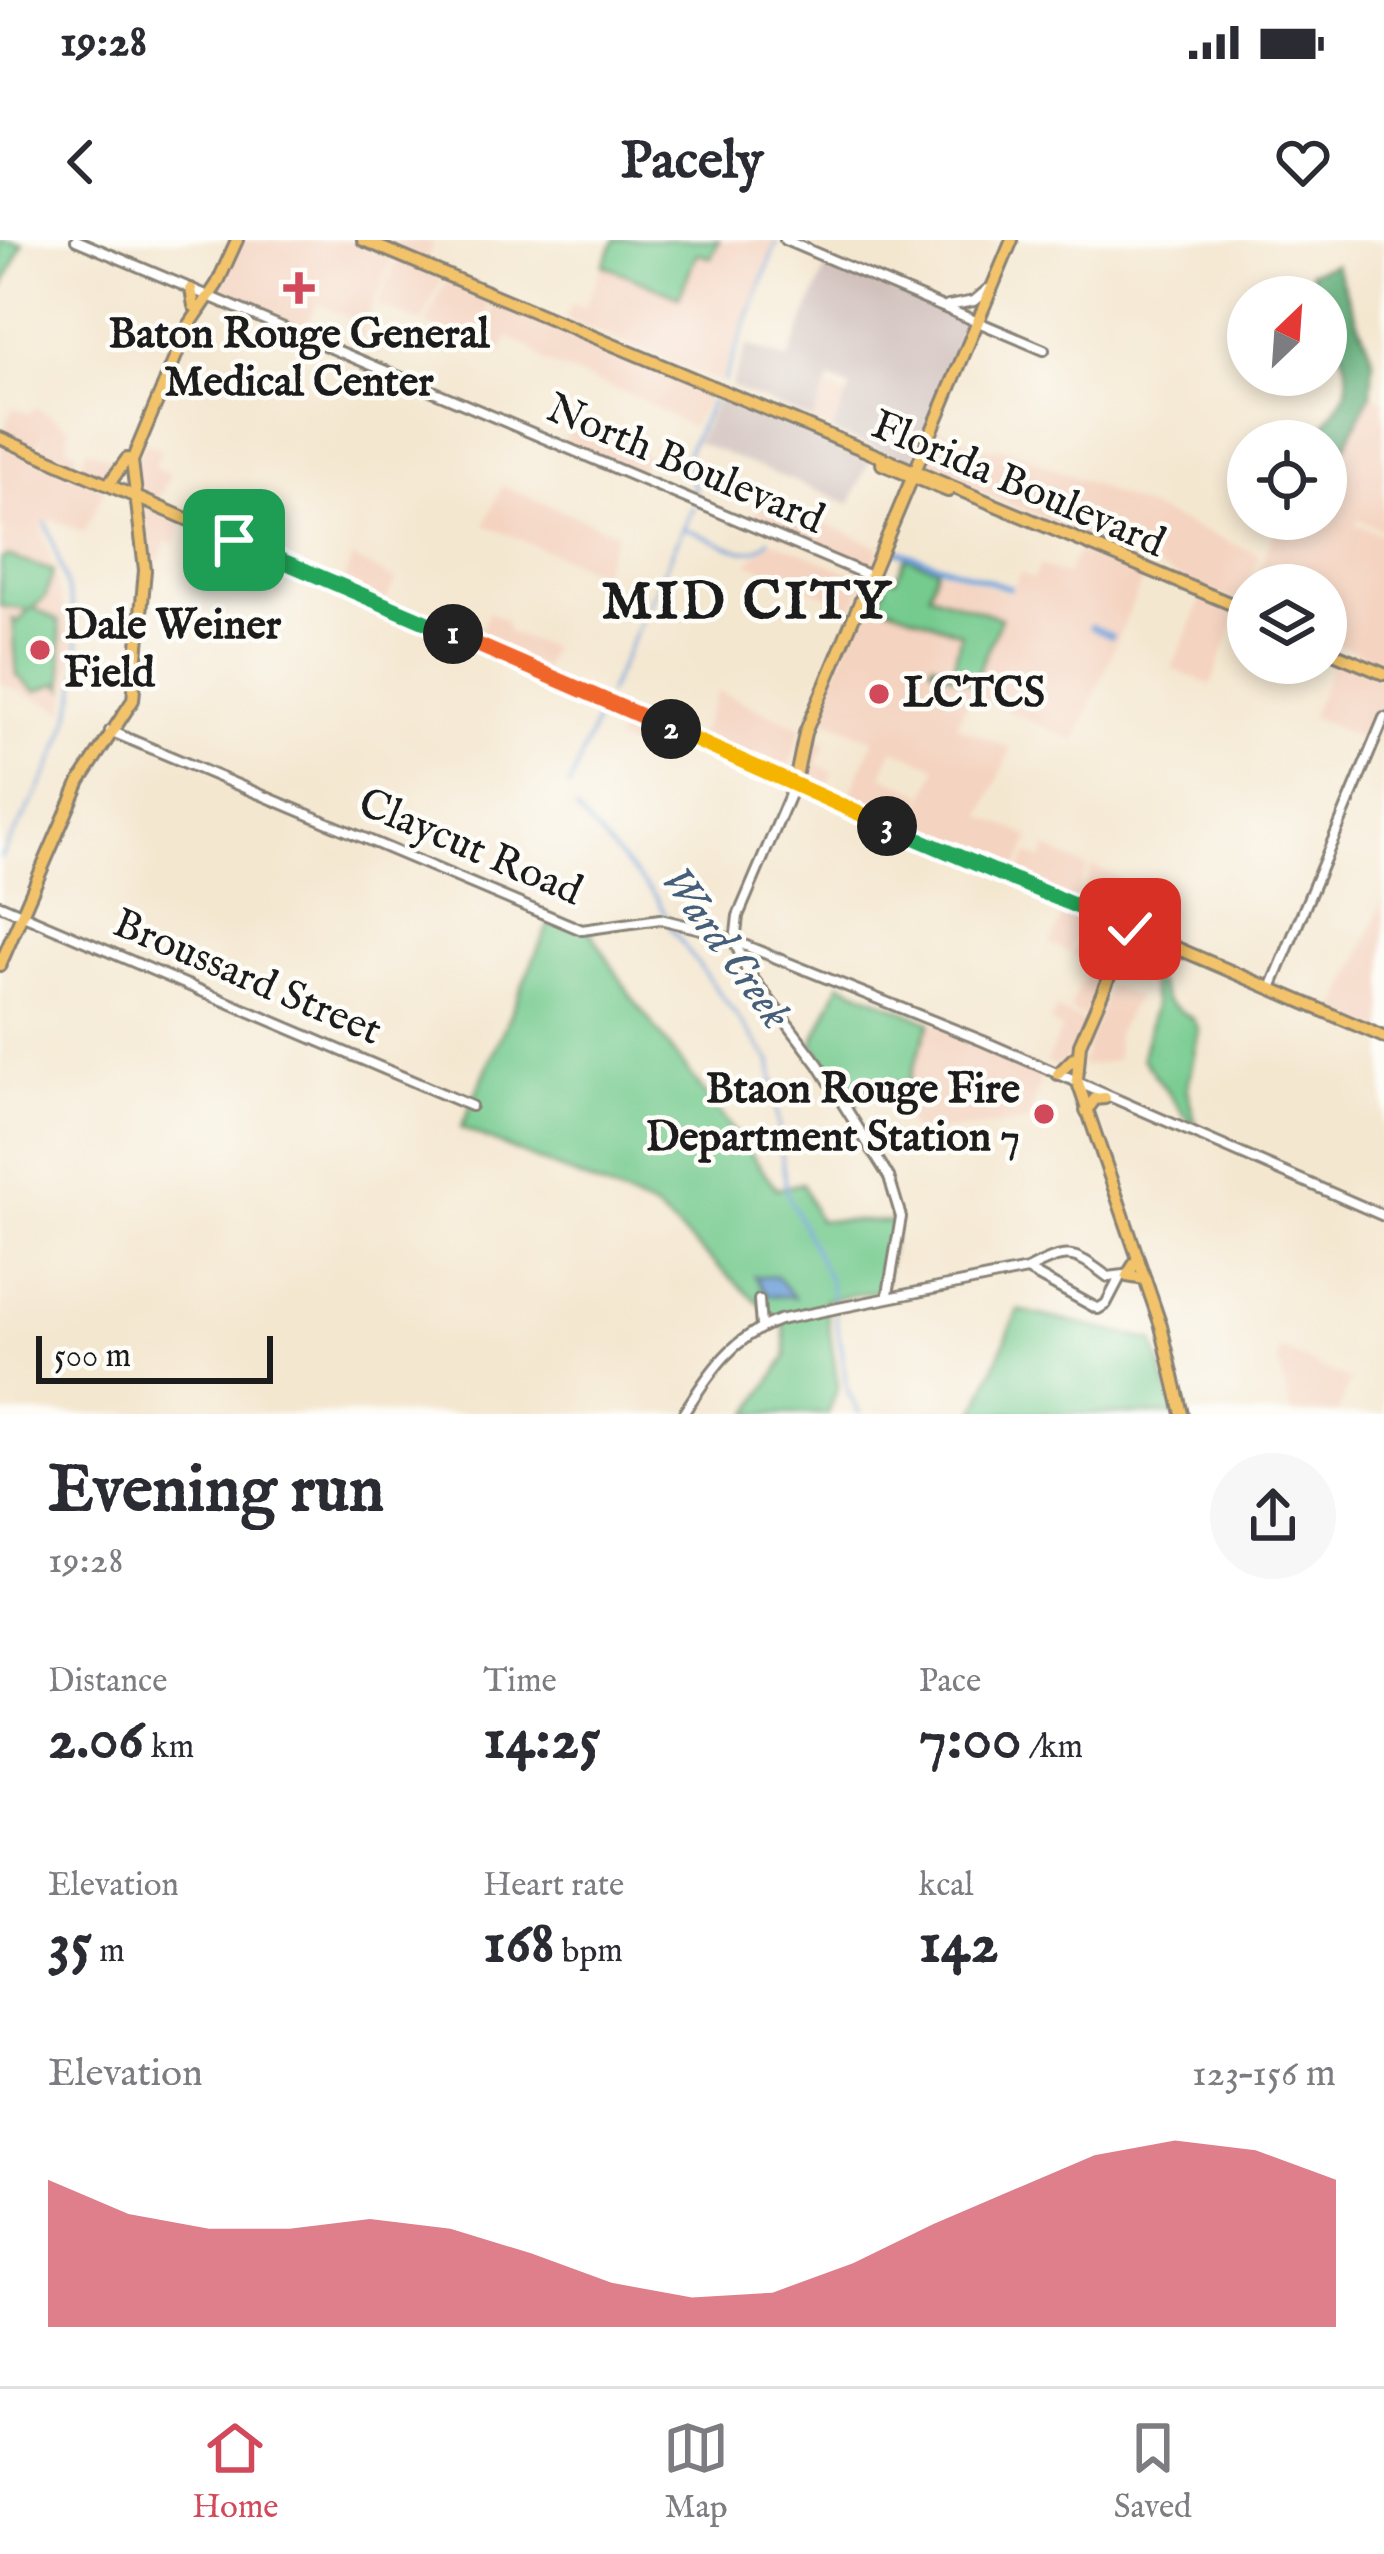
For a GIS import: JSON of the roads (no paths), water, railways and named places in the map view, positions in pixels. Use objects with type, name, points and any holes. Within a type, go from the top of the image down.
[{"type":"main road","points":[[117,728],[140,658],[145,570],[140,523],[130,495],[135,451],[188,326],[235,240]]},
{"type":"main road","name":"Florida Boulevard","points":[[363,240],[1227,605]]},
{"type":"main road","points":[[795,783],[805,734],[1012,240]]},
{"type":"main road","points":[[205,291],[222,302]]},
{"type":"main road","points":[[108,485],[127,459],[194,306],[205,291]]},
{"type":"main road","points":[[0,438],[948,850]]},
{"type":"main road","points":[[0,956],[80,781],[117,728],[131,690],[139,555],[127,459]]},
{"type":"main road","points":[[140,523],[142,508],[151,504]]},
{"type":"main road","points":[[1347,656],[1384,671]]},
{"type":"main road","points":[[117,728],[130,736]]},
{"type":"main road","points":[[731,755],[1384,1036]]},
{"type":"main road","points":[[779,773],[799,764]]},
{"type":"main road","points":[[920,840],[934,842]]},
{"type":"main road","points":[[0,965],[20,913]]},
{"type":"main road","points":[[1102,917],[1118,936],[1119,954]]},
{"type":"main road","points":[[1126,927],[1077,1057],[1078,1085],[1142,1269],[1183,1414]]},
{"type":"main road","points":[[1058,1074],[1077,1057]]},
{"type":"main road","points":[[1086,1111],[1092,1102],[1105,1098]]},
{"type":"main road","points":[[1123,1277],[1142,1269]]},
{"type":"street","points":[[76,240],[205,291]]},
{"type":"street","points":[[785,240],[1044,350]]},
{"type":"street","points":[[940,306],[974,301],[994,283]]},
{"type":"street","name":"North Boulevard","points":[[222,302],[872,577]]},
{"type":"street","points":[[1271,989],[1384,718]]},
{"type":"street","name":"Claycut Road","points":[[130,736],[583,930],[675,920],[735,942],[1058,1074],[1384,1216]]},
{"type":"street","points":[[795,783],[738,916],[735,942],[746,969],[818,1064],[889,1177],[901,1216],[894,1293]]},
{"type":"street","name":"Broussard Street","points":[[0,905],[471,1106]]},
{"type":"street","points":[[683,1414],[726,1352],[761,1327],[815,1309],[1028,1270],[1054,1255],[1077,1256],[1123,1277],[1098,1309],[1028,1270]]},
{"type":"street","points":[[1039,1275],[1040,1263]]},
{"type":"street","points":[[870,1298],[893,1278]]},
{"type":"street","points":[[759,1300],[761,1327]]},
{"type":"water","points":[[755,1276],[776,1277],[794,1297],[767,1295]]},
{"type":"waterway","points":[[724,381],[777,242]]},
{"type":"waterway","points":[[695,493],[687,453],[712,401]]},
{"type":"waterway","points":[[608,693],[693,507]]},
{"type":"waterway","points":[[0,858],[54,758],[74,704],[78,676],[75,618],[46,523]]},
{"type":"waterway","points":[[685,529],[741,550],[752,551],[769,539]]},
{"type":"waterway","points":[[890,548],[1009,588]]},
{"type":"waterway","points":[[1091,627],[1111,636]]},
{"type":"waterway","points":[[569,787],[601,708]]},
{"type":"waterway","name":"Ward Creek","points":[[576,810],[657,898],[667,918]]},
{"type":"waterway","name":"Ward Creek","points":[[670,927],[771,1062],[786,1191],[830,1282],[834,1303]]},
{"type":"waterway","name":"Ward Creek","points":[[835,1313],[848,1393],[860,1414]]},
{"type":"place","name":"Baton Rouge General Medical Center","points":[[299,288]]},
{"type":"place","name":"Dale Weiner Field","points":[[40,650]]},
{"type":"place","name":"LCTCS","points":[[879,694]]},
{"type":"place","name":"Btaon Rouge Fire Department Station 7","points":[[1044,1114]]},
{"type":"district","name":"MID CITY","points":[[747,603]]}]
